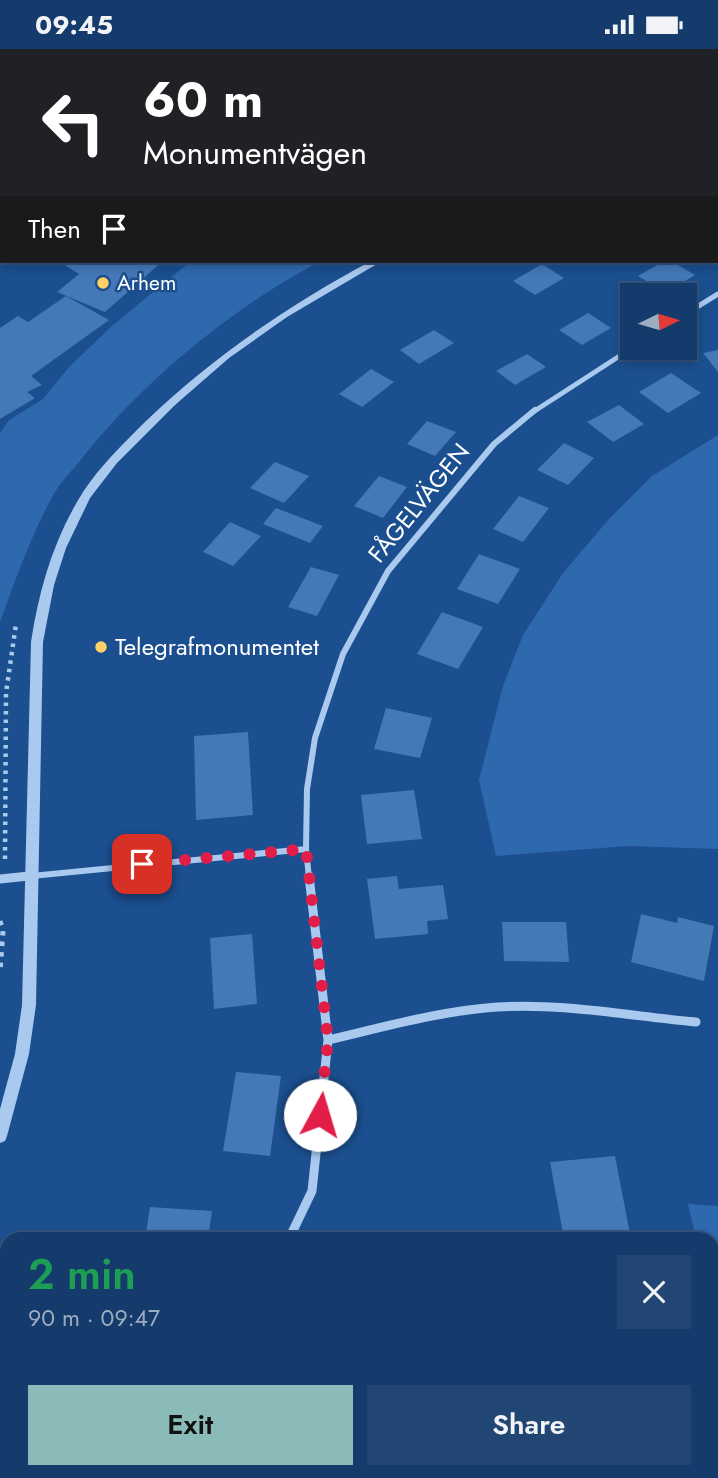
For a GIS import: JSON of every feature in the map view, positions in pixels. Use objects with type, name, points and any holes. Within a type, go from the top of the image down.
[{"type":"street","points":[[0,1136],[17,1076],[29,1005],[37,642],[41,607],[53,568],[86,497],[122,451],[200,376],[242,342],[304,300],[373,263]]},
{"type":"street","points":[[697,307],[718,294]]},
{"type":"street","name":"FÅGELVÄGEN","points":[[292,1232],[312,1191],[328,1040],[306,849],[307,789],[315,738],[344,654],[388,571],[494,444],[545,402],[620,355]]},
{"type":"street","points":[[2,879],[306,849]]},
{"type":"street","points":[[328,1040],[433,1017],[498,1007],[696,1022]]},
{"type":"path","points":[[2,879],[6,693],[16,623]]},
{"type":"path","points":[[0,921],[3,930],[0,972]]},
{"type":"shaded area","points":[[189,263],[317,263],[222,323],[160,375],[104,432],[51,499],[17,575],[0,622],[0,433],[9,420],[43,399],[69,367],[112,326]]},
{"type":"shaded area","points":[[718,435],[718,849],[629,846],[496,856],[479,780],[503,686],[523,635],[563,573],[609,519],[652,476]]},
{"type":"shaded area","points":[[688,1204],[718,1206],[718,1232],[694,1232]]},
{"type":"building","name":"Arhem","points":[[61,263],[161,263],[105,312],[57,292],[79,274]]},
{"type":"building","points":[[661,263],[674,263],[695,275],[682,283],[650,283],[638,276]]},
{"type":"building","points":[[542,264],[564,278],[535,295],[513,281]]},
{"type":"building","points":[[66,296],[109,320],[31,376],[42,385],[27,392],[35,398],[0,419],[0,328],[18,316],[28,322]]},
{"type":"building","points":[[588,313],[611,328],[582,345],[559,330]]},
{"type":"building","points":[[434,330],[454,343],[419,364],[400,350]]},
{"type":"building","points":[[718,350],[718,372],[703,353]]},
{"type":"building","points":[[527,354],[546,367],[515,385],[496,371]]},
{"type":"building","points":[[371,369],[394,382],[362,407],[339,394]]},
{"type":"building","points":[[671,373],[701,393],[668,413],[639,392]]},
{"type":"building","points":[[619,405],[644,424],[613,442],[587,422]]},
{"type":"building","points":[[427,421],[456,432],[435,456],[407,444]]},
{"type":"building","points":[[564,443],[594,458],[568,485],[537,470]]},
{"type":"building","points":[[275,462],[309,476],[284,503],[250,488]]},
{"type":"building","points":[[379,476],[407,487],[383,518],[354,506]]},
{"type":"building","points":[[519,496],[549,508],[523,542],[493,529]]},
{"type":"building","points":[[276,508],[323,526],[310,543],[263,524]]},
{"type":"building","points":[[230,522],[261,536],[233,566],[203,552]]},
{"type":"building","points":[[479,554],[520,569],[498,604],[457,589]]},
{"type":"building","points":[[311,567],[339,575],[317,616],[288,607]]},
{"type":"building","points":[[442,612],[483,627],[458,669],[417,654]]},
{"type":"building","points":[[386,708],[432,718],[420,758],[374,749]]},
{"type":"building","points":[[248,732],[253,815],[196,820],[194,736]]},
{"type":"building","points":[[414,790],[422,839],[367,844],[361,795]]},
{"type":"building","points":[[397,876],[399,889],[443,885],[448,919],[427,921],[428,934],[375,939],[367,879]]},
{"type":"building","points":[[641,914],[677,923],[678,917],[714,926],[704,981],[631,962]]},
{"type":"building","points":[[502,922],[566,922],[569,962],[504,961]]},
{"type":"building","points":[[252,934],[257,1004],[214,1009],[210,938]]},
{"type":"building","points":[[236,1072],[281,1076],[270,1156],[223,1151]]},
{"type":"building","points":[[615,1156],[630,1232],[563,1232],[550,1162]]},
{"type":"building","points":[[150,1207],[212,1211],[209,1232],[146,1232]]},
{"type":"place","name":"Arhem","points":[[103,283]]},
{"type":"place","name":"Telegrafmonumentet","points":[[101,647]]},
{"type":"route","points":[[142,864],[306,849],[328,1040],[320,1115]]}]
